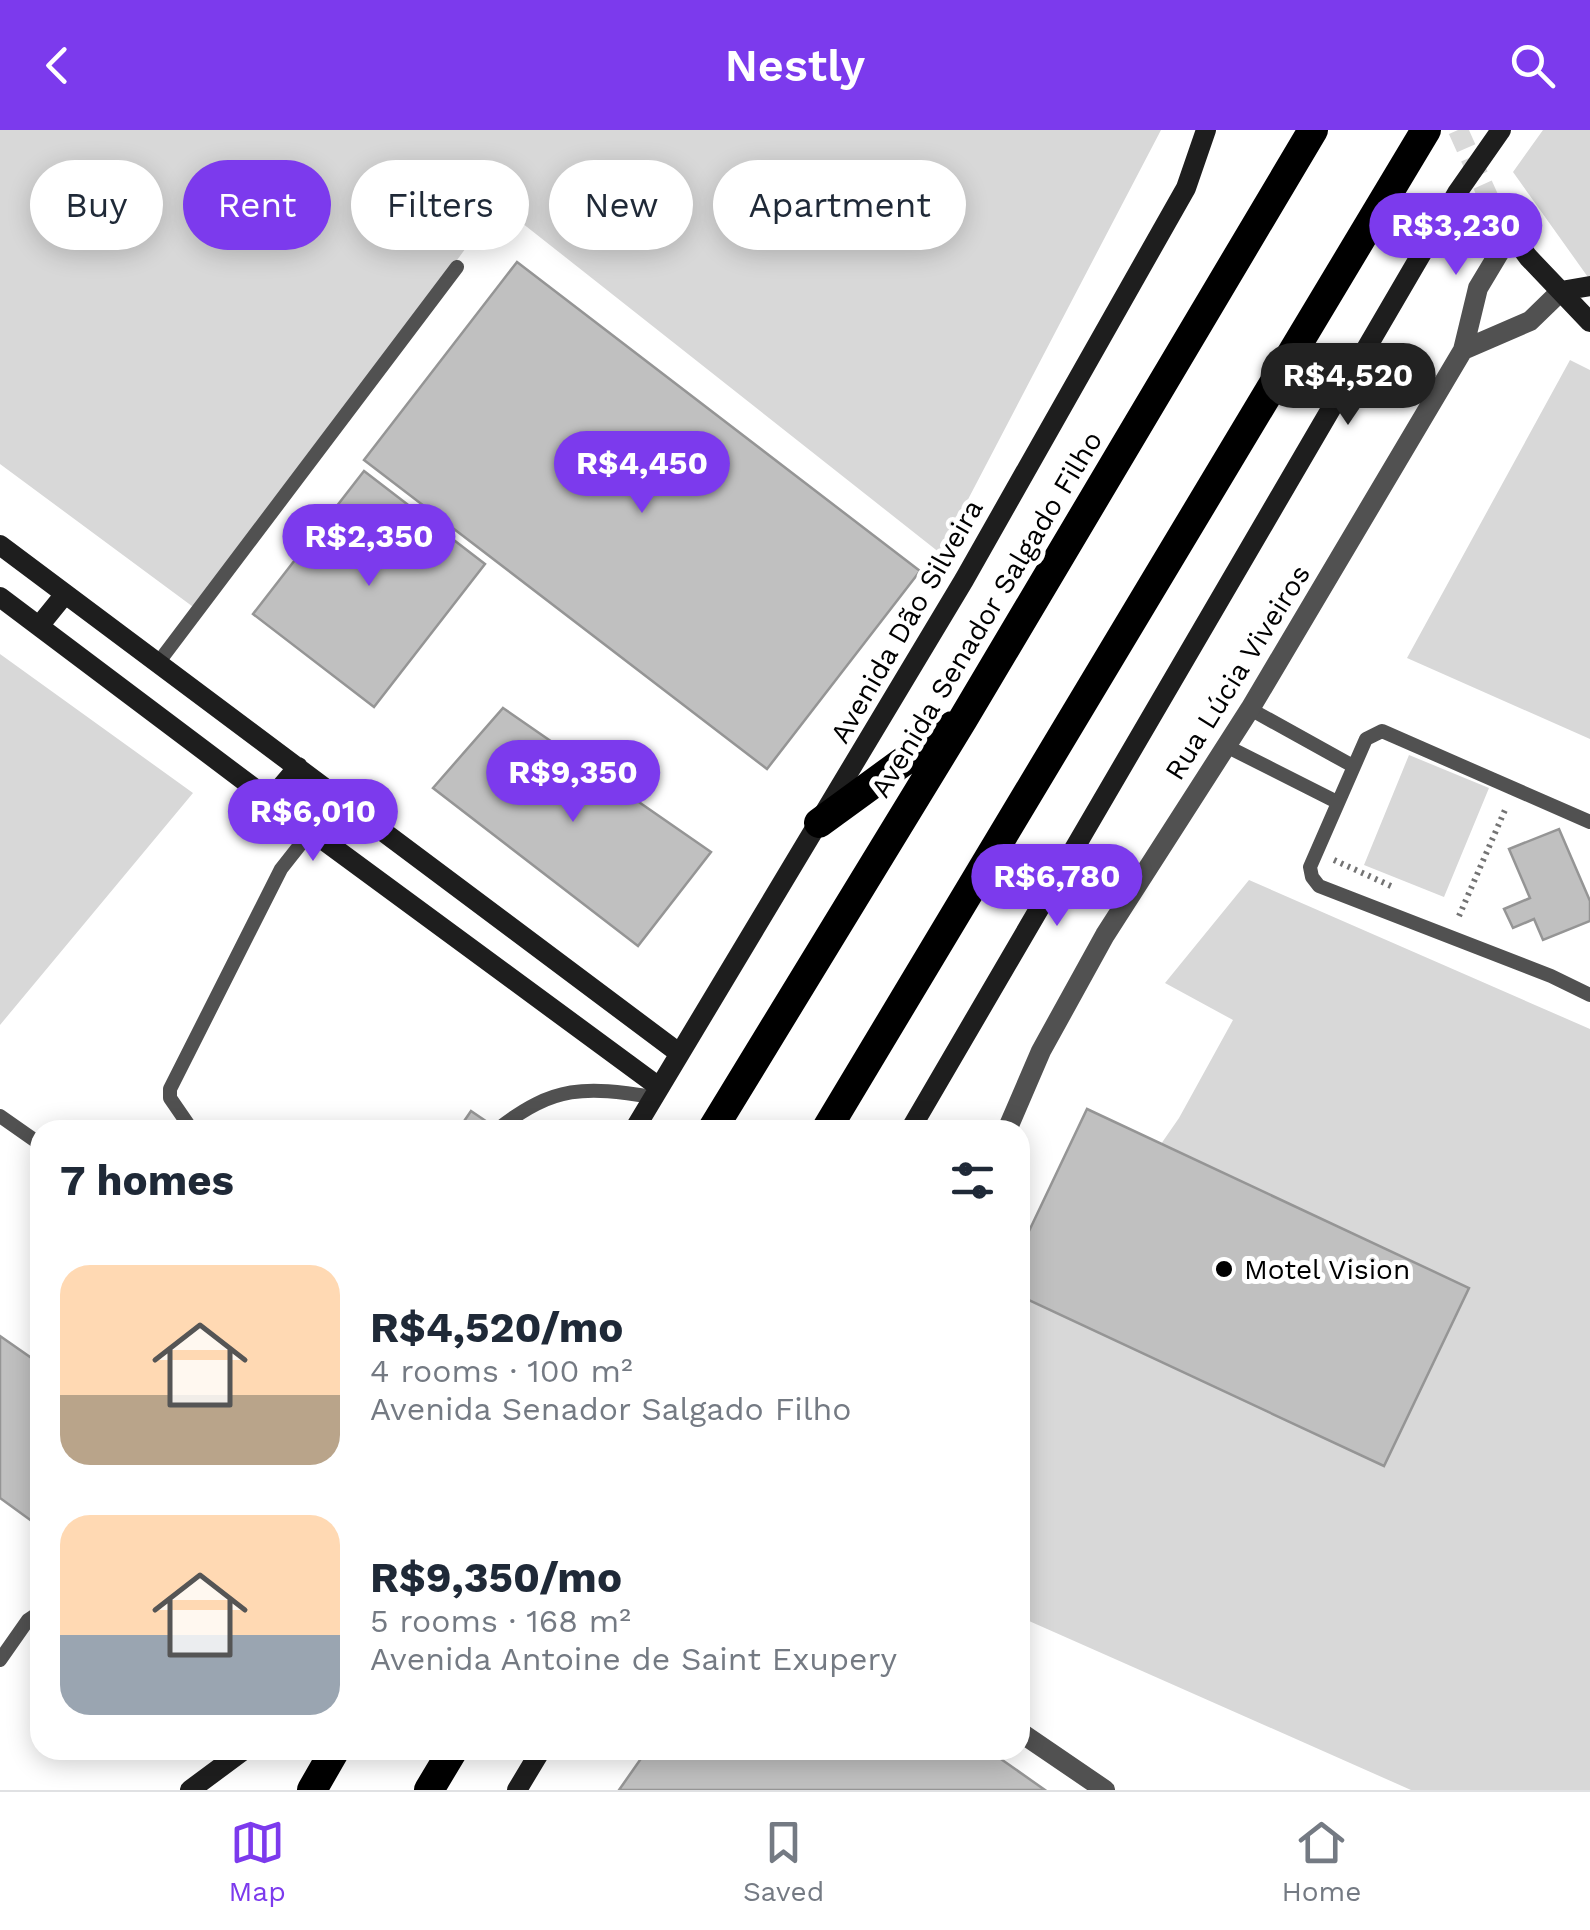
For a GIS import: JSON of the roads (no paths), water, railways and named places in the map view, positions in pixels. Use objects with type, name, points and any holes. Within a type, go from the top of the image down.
[{"type":"highway","name":"Avenida Senador Salgado Filho","points":[[718,1120],[1313,130]]},
{"type":"highway","points":[[832,1120],[1426,130]]},
{"type":"highway","points":[[820,823],[963,718]]},
{"type":"highway","points":[[312,1790],[330,1760]]},
{"type":"highway","points":[[429,1790],[447,1760]]},
{"type":"main road","name":"Avenida Dão Silveira","points":[[640,1120],[964,580],[1186,188],[1206,130]]},
{"type":"main road","points":[[916,1120],[1457,192],[1500,130]]},
{"type":"main road","points":[[1494,210],[1528,257],[1590,322]]},
{"type":"main road","points":[[1561,292],[1590,286]]},
{"type":"main road","points":[[0,545],[680,1052]]},
{"type":"main road","points":[[38,626],[66,594]]},
{"type":"main road","points":[[0,598],[656,1092]]},
{"type":"main road","points":[[270,800],[298,767]]},
{"type":"main road","points":[[190,1790],[230,1760]]},
{"type":"main road","points":[[516,1790],[535,1760]]},
{"type":"street","name":"Rua Lúcia Viveiros","points":[[1011,1120],[1040,1051],[1104,935],[1250,709],[1463,350],[1478,288],[1512,233]]},
{"type":"street","points":[[1463,350],[1530,322],[1561,292]]},
{"type":"street","points":[[1030,1739],[1105,1790]]},
{"type":"lane","points":[[158,663],[457,267]]},
{"type":"lane","points":[[1250,709],[1354,766]]},
{"type":"lane","points":[[1590,822],[1388,732],[1373,733],[1366,739],[1310,867],[1318,886],[1551,976],[1590,995]]},
{"type":"lane","points":[[1226,746],[1338,802]]},
{"type":"lane","points":[[185,1120],[170,1098],[170,1088],[281,870],[310,831]]},
{"type":"lane","points":[[509,1120],[527,1106],[560,1094],[601,1089],[656,1092]]},
{"type":"lane","points":[[0,1116],[30,1137]]},
{"type":"lane","points":[[0,1660],[30,1619]]},
{"type":"tunnel","points":[[1458,130],[1494,210]]},
{"type":"place","name":"Motel Vision","points":[[1224,1269]]}]
